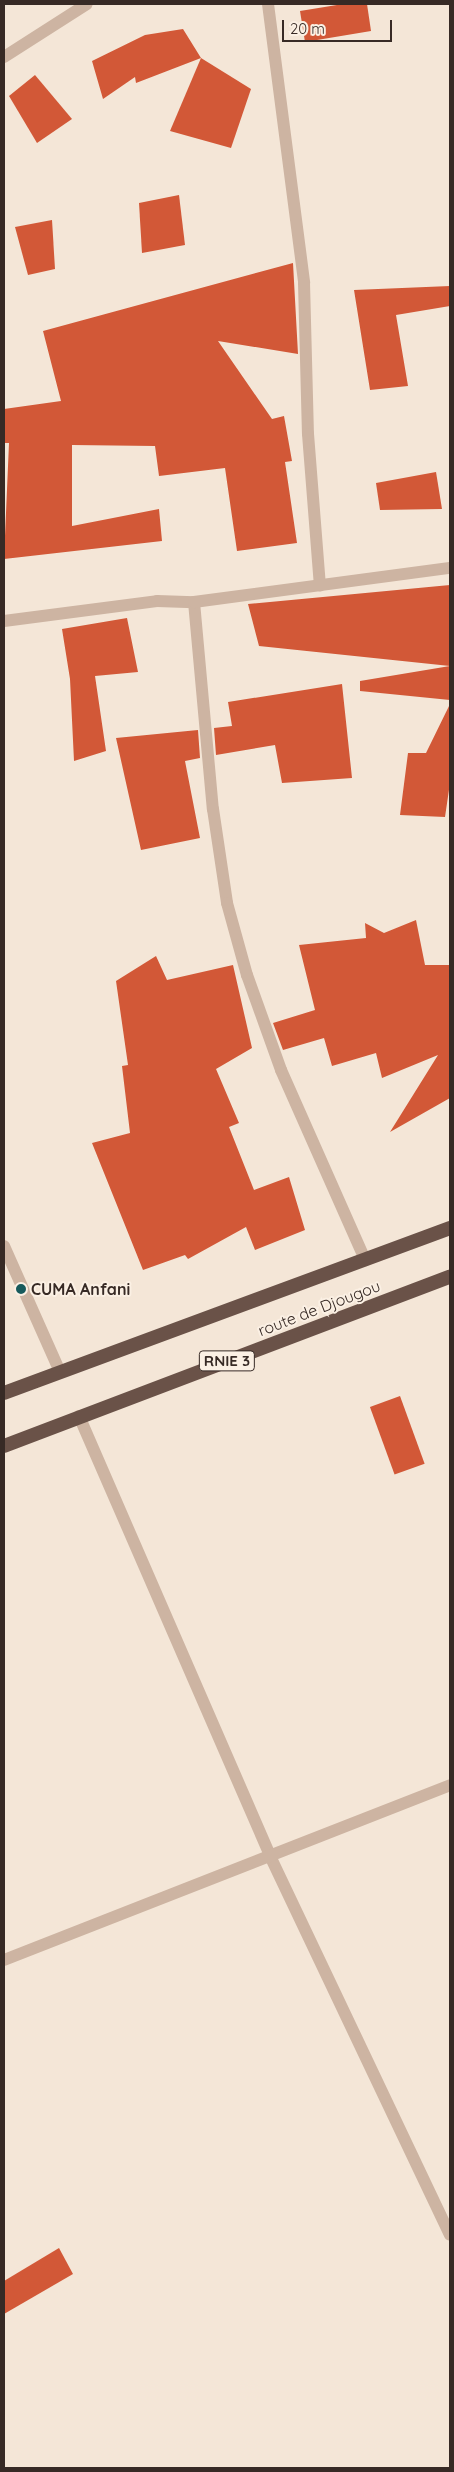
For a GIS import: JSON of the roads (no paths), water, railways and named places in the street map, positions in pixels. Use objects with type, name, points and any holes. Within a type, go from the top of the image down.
[{"type":"highway","name":"route de Djougou","points":[[4,1393],[450,1228]]},
{"type":"highway","name":"route de Djougou","points":[[4,1446],[450,1277]]},
{"type":"street","points":[[4,57],[87,4]]},
{"type":"street","points":[[268,4],[304,283],[308,434],[320,586]]},
{"type":"street","points":[[4,621],[157,601],[194,602],[450,568]]},
{"type":"street","points":[[194,602],[213,809],[227,903],[247,975],[281,1070],[365,1260]]},
{"type":"street","points":[[4,1246],[60,1372]]},
{"type":"street","points":[[79,1416],[271,1858],[450,2235]]},
{"type":"street","points":[[4,1960],[271,1858],[450,1784]]},
{"type":"place","name":"CUMA Anfani","points":[[21,1289]]}]
